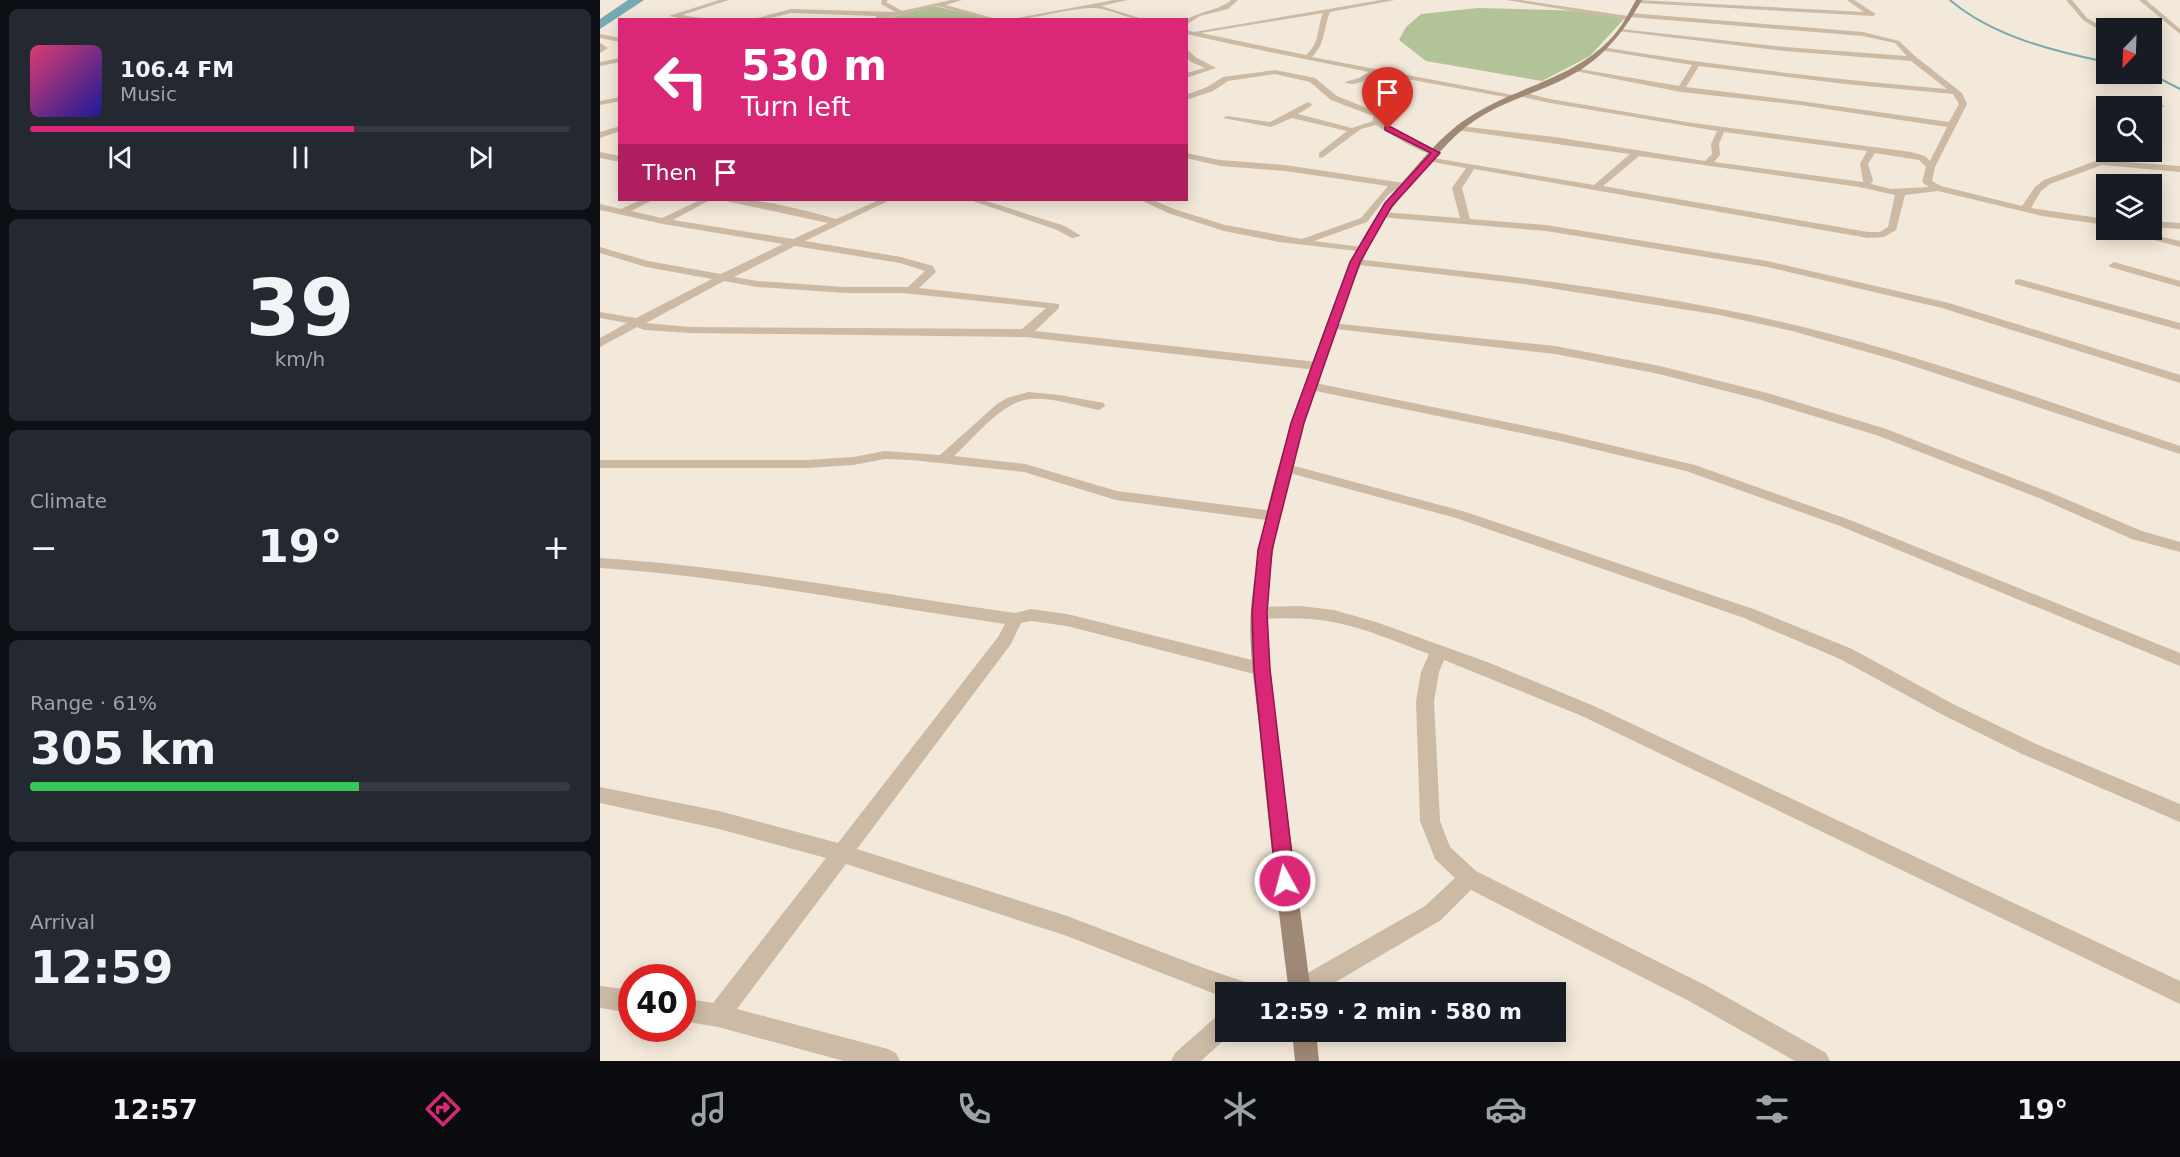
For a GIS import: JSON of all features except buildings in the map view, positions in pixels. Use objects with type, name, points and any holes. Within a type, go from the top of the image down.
[{"type":"street","points":[[692,18],[672,16],[726,0]]},
{"type":"street","points":[[885,0],[883,3],[900,12]]},
{"type":"street","points":[[879,18],[959,0]]},
{"type":"street","points":[[1080,0],[1136,18]]},
{"type":"street","points":[[1020,18],[1125,0]]},
{"type":"street","points":[[1188,22],[1198,15],[1226,8],[1235,0]]},
{"type":"street","points":[[1189,32],[1392,0]]},
{"type":"street","points":[[1509,0],[1629,16],[1863,34],[1891,39]]},
{"type":"street","points":[[1293,982],[1262,669],[1259,613],[1265,550],[1310,386],[1358,256],[1382,215],[1400,186],[1459,128],[1481,112],[1518,95],[1545,86],[1591,60],[1621,31],[1639,0],[1873,14]]},
{"type":"street","points":[[1850,0],[1873,14],[1877,24]]},
{"type":"street","points":[[2069,0],[2085,19],[2096,26]]},
{"type":"street","points":[[2142,0],[2180,32]]},
{"type":"street","points":[[938,4],[990,18]]},
{"type":"street","points":[[1306,59],[1322,42],[1321,27],[1328,9]]},
{"type":"street","points":[[761,18],[791,11],[887,15]]},
{"type":"street","points":[[1621,31],[1785,50],[1913,59]]},
{"type":"street","points":[[1189,32],[1306,59],[1371,71],[1721,130],[1911,155],[1922,158],[1931,167]]},
{"type":"street","points":[[1884,32],[1913,59],[1955,92],[1963,104],[1950,125],[1945,141],[1931,167],[1927,182],[1938,188],[2025,209],[2096,222]]},
{"type":"street","points":[[600,37],[618,40]]},
{"type":"street","points":[[600,45],[605,48],[600,51]]},
{"type":"street","points":[[1602,49],[1854,83],[1955,92]]},
{"type":"street","points":[[1188,52],[1194,60],[1212,68],[1188,75]]},
{"type":"street","points":[[600,64],[618,60]]},
{"type":"street","points":[[1681,90],[1697,63]]},
{"type":"street","points":[[1574,70],[1681,90],[1800,103],[1950,125]]},
{"type":"street","points":[[1348,82],[1361,80],[1371,71]]},
{"type":"street","points":[[1322,154],[1352,130],[1378,118],[1389,109],[1389,106],[1374,99],[1398,87],[1371,71]]},
{"type":"street","points":[[1188,97],[1210,89],[1226,79],[1275,72],[1312,80],[1334,98],[1378,118],[1433,156],[1471,167],[1881,235],[1889,233],[1894,227],[1896,218],[1894,204],[1901,193]]},
{"type":"street","points":[[600,103],[618,99]]},
{"type":"street","points":[[610,101],[618,106]]},
{"type":"street","points":[[1227,118],[1271,124],[1308,104]]},
{"type":"street","points":[[1291,115],[1352,130]]},
{"type":"street","points":[[1459,128],[1866,185],[1901,193],[1938,188]]},
{"type":"street","points":[[600,135],[618,129]]},
{"type":"street","points":[[1707,164],[1716,155],[1715,144],[1721,130]]},
{"type":"street","points":[[1866,185],[1868,180],[1864,164],[1871,155],[1871,149]]},
{"type":"street","points":[[1596,188],[1637,153]]},
{"type":"street","points":[[600,155],[618,159]]},
{"type":"street","points":[[1188,155],[1220,163],[1320,172],[1400,186]]},
{"type":"street","points":[[2025,209],[2038,189],[2089,165],[2101,162],[2180,169]]},
{"type":"street","points":[[1466,221],[1457,188],[1471,167]]},
{"type":"street","points":[[1302,242],[1332,234],[1364,220],[1384,193],[1400,186]]},
{"type":"street","points":[[621,212],[646,201]]},
{"type":"street","points":[[663,221],[704,201]]},
{"type":"street","points":[[733,201],[835,222]]},
{"type":"street","points":[[761,205],[770,201]]},
{"type":"street","points":[[600,343],[724,277],[835,222],[884,201]]},
{"type":"street","points":[[978,201],[1061,228],[1076,237]]},
{"type":"street","points":[[1148,201],[1170,211],[1214,225],[1302,242],[1358,256],[1719,312],[1794,328],[1950,373],[2180,450]]},
{"type":"street","points":[[600,207],[663,221],[901,260],[929,268],[931,272],[910,291]]},
{"type":"street","points":[[1382,215],[1581,232],[1658,248],[1767,264],[1945,305],[2180,379]]},
{"type":"street","points":[[2162,225],[2180,226]]},
{"type":"street","points":[[2160,252],[2163,240],[2180,244]]},
{"type":"street","points":[[600,250],[646,264],[757,284],[910,291],[1055,306],[1025,333]]},
{"type":"street","points":[[2114,265],[2180,284]]},
{"type":"street","points":[[2019,282],[2180,327]]},
{"type":"street","points":[[600,315],[638,322],[644,327],[690,330],[1025,333],[1317,366]]},
{"type":"street","points":[[1331,326],[1509,343],[1578,354],[1660,370],[1766,397],[1881,432],[2044,495],[2137,535],[2180,547]]},
{"type":"street","points":[[1310,386],[1555,436],[1690,468],[1845,523],[2180,660]]},
{"type":"street","points":[[945,458],[981,424],[1007,403],[1021,396],[1099,406]]},
{"type":"street","points":[[600,464],[807,464],[853,461],[885,455],[945,458],[1025,468],[1116,495],[1273,516]]},
{"type":"street","points":[[1287,468],[1461,515],[1750,614],[1846,654],[1947,709],[2029,749],[2180,813]]},
{"type":"street","points":[[600,563],[750,579],[1015,619],[1031,615],[1066,620],[1262,669]]},
{"type":"street","points":[[1259,613],[1300,612],[1334,616],[1370,626],[1588,711],[2180,993]]},
{"type":"street","points":[[718,1014],[1005,640],[1015,619]]},
{"type":"street","points":[[1439,651],[1430,672],[1425,701],[1430,821],[1442,853],[1469,878],[1697,993],[1818,1061]]},
{"type":"street","points":[[600,795],[704,815],[841,852],[1070,927],[1217,982]]},
{"type":"street","points":[[1312,982],[1433,913],[1469,878]]},
{"type":"street","points":[[600,997],[618,1000]]},
{"type":"street","points":[[696,1011],[718,1014],[888,1061]]},
{"type":"street","points":[[1183,1061],[1215,1033]]},
{"type":"street","points":[[1305,1042],[1307,1061]]},
{"type":"green space","points":[[935,6],[986,18],[889,18]]},
{"type":"green space","points":[[1478,8],[1583,11],[1624,19],[1590,56],[1542,81],[1426,61],[1399,40],[1406,27],[1421,14]]},
{"type":"waterway","points":[[600,25],[637,0]]},
{"type":"waterway","points":[[1950,0],[1967,13],[2004,33],[2044,47],[2096,60]]},
{"type":"waterway","points":[[2162,80],[2180,89]]},
{"type":"route","points":[[1285,881],[1262,669],[1259,613],[1265,550],[1298,423],[1355,262],[1388,205],[1436,153],[1388,129]]}]
